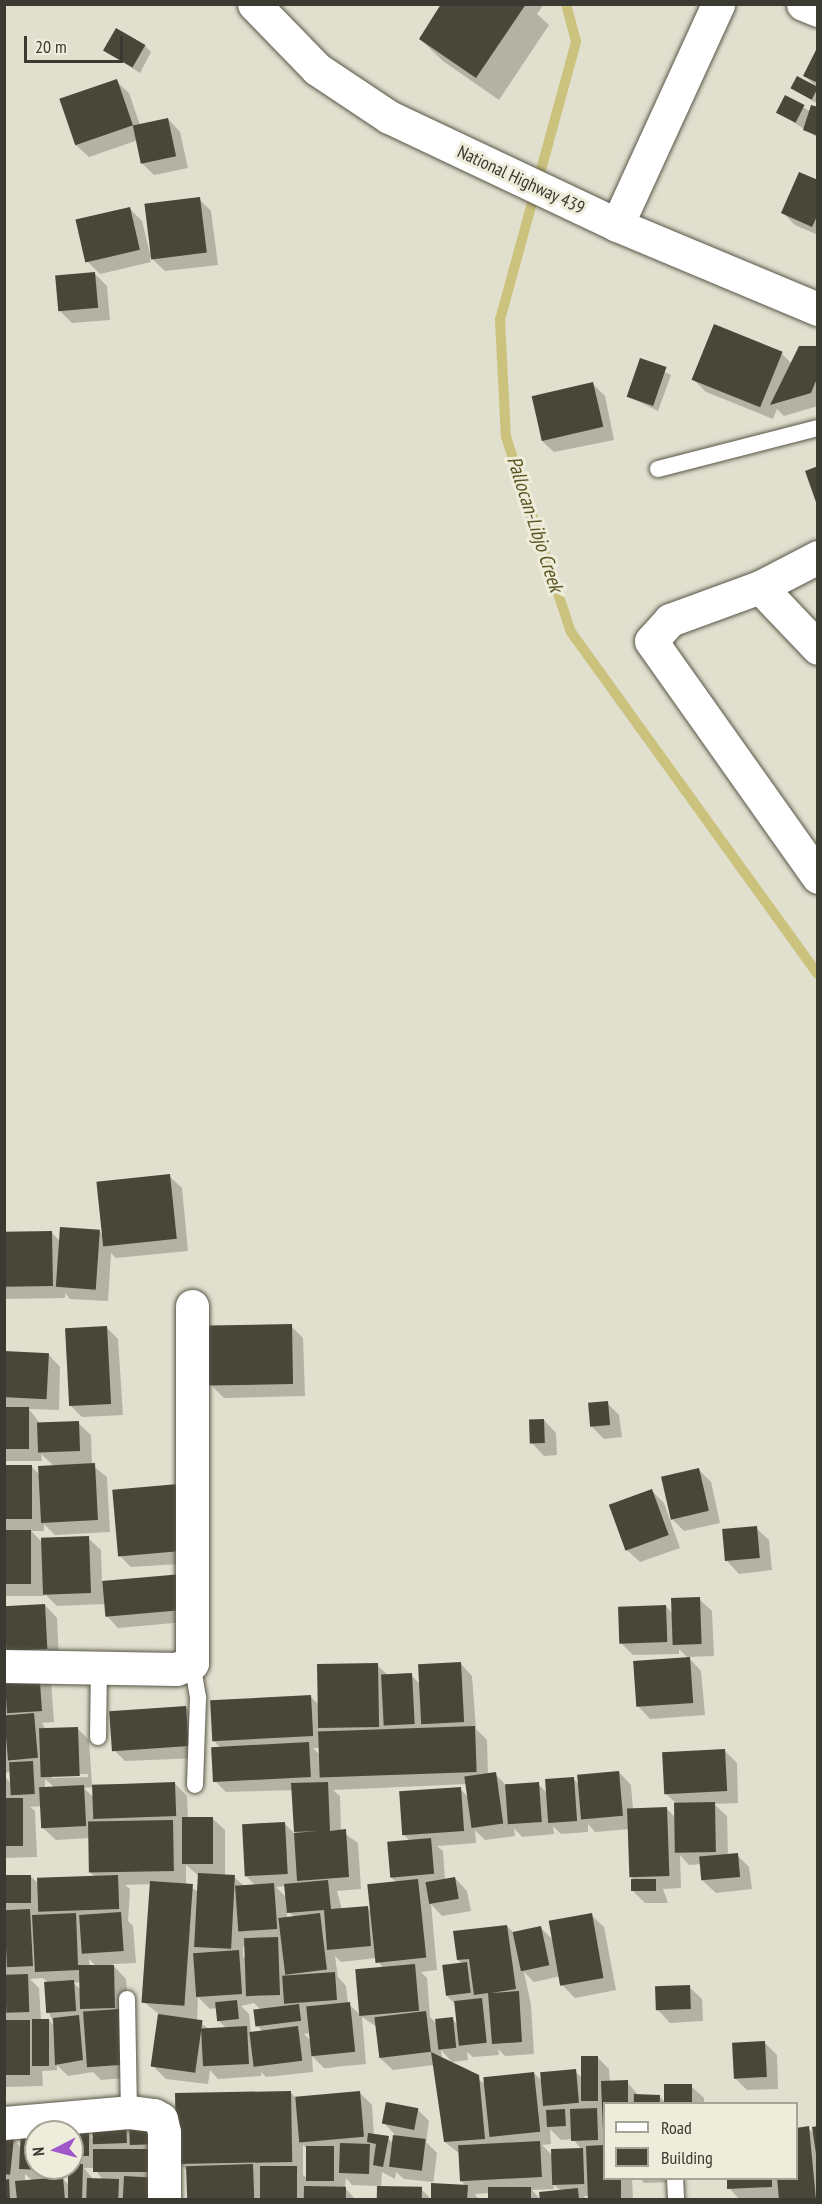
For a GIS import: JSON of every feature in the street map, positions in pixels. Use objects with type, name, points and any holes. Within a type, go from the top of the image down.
[{"type":"street","name":"National Highway 439","points":[[254,4],[317,69],[389,117],[617,225],[818,309]]},
{"type":"street","points":[[617,225],[718,4]]},
{"type":"street","points":[[803,4],[818,10]]},
{"type":"street","points":[[818,557],[760,587],[670,620],[651,641],[818,877]]},
{"type":"street","points":[[760,587],[818,648]]},
{"type":"street","points":[[4,1666],[176,1669],[192,1663],[192,1306]]},
{"type":"street","points":[[4,2123],[129,2112],[161,2119],[164,2199]]},
{"type":"lane","points":[[658,469],[818,428]]},
{"type":"lane","points":[[192,1663],[198,1698],[195,1785]]},
{"type":"lane","points":[[98,1737],[99,1668]]},
{"type":"lane","points":[[127,1999],[129,2112]]},
{"type":"lane","points":[[675,2180],[676,2199]]},
{"type":"building","points":[[441,4],[526,4],[476,78],[419,39]]},
{"type":"building","points":[[116,28],[145,45],[132,68],[103,51]]},
{"type":"building","points":[[818,46],[818,83],[803,76]]},
{"type":"building","points":[[797,76],[818,87],[812,100],[790,88]]},
{"type":"building","points":[[117,79],[133,125],[75,145],[59,99]]},
{"type":"building","points":[[785,95],[805,105],[796,123],[776,113]]},
{"type":"building","points":[[811,105],[818,107],[818,136],[803,130]]},
{"type":"building","points":[[168,118],[176,156],[141,164],[133,125]]},
{"type":"building","points":[[799,172],[818,180],[818,214],[812,227],[781,213]]},
{"type":"building","points":[[200,197],[207,253],[151,259],[144,204]]},
{"type":"building","points":[[130,207],[140,250],[85,262],[75,220]]},
{"type":"building","points":[[95,272],[98,308],[58,311],[55,275]]},
{"type":"building","points":[[714,324],[783,352],[760,407],[692,380]]},
{"type":"building","points":[[799,346],[818,346],[818,376],[811,393],[770,405]]},
{"type":"building","points":[[640,358],[666,367],[653,406],[627,397]]},
{"type":"building","points":[[593,382],[603,427],[542,441],[532,396]]},
{"type":"building","points":[[818,466],[818,505],[817,505],[805,471]]},
{"type":"building","points":[[170,1174],[177,1239],[103,1246],[96,1182]]},
{"type":"building","points":[[60,1227],[100,1230],[96,1290],[56,1287]]},
{"type":"building","points":[[52,1231],[53,1286],[5,1287],[4,1232]]},
{"type":"building","points":[[292,1324],[293,1384],[209,1385],[208,1325]]},
{"type":"building","points":[[107,1326],[111,1404],[69,1406],[65,1328]]},
{"type":"building","points":[[4,1351],[49,1353],[47,1399],[4,1397]]},
{"type":"building","points":[[608,1401],[610,1425],[590,1427],[588,1403]]},
{"type":"building","points":[[4,1407],[29,1407],[29,1449],[4,1449]]},
{"type":"building","points":[[544,1419],[545,1443],[530,1444],[529,1420]]},
{"type":"building","points":[[79,1421],[80,1451],[38,1452],[37,1422]]},
{"type":"building","points":[[95,1463],[98,1520],[41,1523],[38,1466]]},
{"type":"building","points":[[4,1465],[32,1465],[32,1519],[4,1519]]},
{"type":"building","points":[[699,1468],[709,1511],[671,1520],[661,1477]]},
{"type":"building","points":[[178,1484],[184,1551],[118,1556],[112,1490]]},
{"type":"building","points":[[652,1489],[669,1535],[626,1551],[609,1505]]},
{"type":"building","points":[[757,1526],[760,1558],[725,1561],[722,1529]]},
{"type":"building","points":[[4,1530],[31,1530],[31,1584],[4,1584]]},
{"type":"building","points":[[89,1536],[91,1593],[43,1595],[41,1538]]},
{"type":"building","points":[[182,1574],[185,1610],[105,1617],[102,1581]]},
{"type":"building","points":[[700,1597],[702,1644],[673,1645],[671,1598]]},
{"type":"building","points":[[45,1604],[47,1649],[6,1651],[4,1606]]},
{"type":"building","points":[[666,1605],[667,1642],[619,1644],[618,1607]]},
{"type":"building","points":[[690,1657],[693,1703],[636,1707],[633,1661]]},
{"type":"building","points":[[461,1662],[464,1722],[421,1724],[418,1664]]},
{"type":"building","points":[[378,1663],[379,1727],[318,1728],[317,1664]]},
{"type":"building","points":[[39,1668],[42,1711],[7,1713],[4,1670]]},
{"type":"building","points":[[412,1673],[415,1724],[384,1726],[381,1675]]},
{"type":"building","points":[[311,1695],[313,1736],[212,1741],[210,1700]]},
{"type":"building","points":[[186,1706],[189,1746],[112,1751],[109,1711]]},
{"type":"building","points":[[34,1713],[38,1758],[8,1760],[4,1716]]},
{"type":"building","points":[[475,1726],[477,1772],[320,1777],[318,1731]]},
{"type":"building","points":[[78,1727],[80,1776],[41,1777],[39,1728]]},
{"type":"building","points":[[309,1742],[311,1777],[213,1782],[211,1747]]},
{"type":"building","points":[[725,1749],[727,1791],[664,1794],[662,1752]]},
{"type":"building","points":[[33,1761],[35,1794],[11,1795],[9,1762]]},
{"type":"building","points":[[619,1771],[623,1816],[581,1819],[577,1775]]},
{"type":"building","points":[[496,1772],[503,1823],[472,1828],[464,1776]]},
{"type":"building","points":[[574,1777],[577,1821],[548,1823],[545,1779]]},
{"type":"building","points":[[175,1782],[176,1816],[93,1819],[92,1785]]},
{"type":"building","points":[[328,1782],[330,1831],[346,1829],[349,1877],[297,1881],[294,1833],[317,1831],[294,1832],[291,1783]]},
{"type":"building","points":[[539,1782],[542,1822],[508,1824],[505,1784]]},
{"type":"building","points":[[84,1785],[86,1826],[41,1828],[39,1787]]},
{"type":"building","points":[[461,1787],[464,1831],[402,1835],[399,1791]]},
{"type":"building","points":[[4,1798],[23,1798],[23,1846],[4,1846]]},
{"type":"building","points":[[715,1802],[716,1852],[675,1853],[674,1803]]},
{"type":"building","points":[[667,1807],[669,1876],[629,1877],[627,1808]]},
{"type":"building","points":[[182,1817],[213,1817],[213,1864],[182,1864]]},
{"type":"building","points":[[173,1820],[174,1871],[89,1872],[88,1821]]},
{"type":"building","points":[[285,1822],[288,1874],[245,1876],[242,1824]]},
{"type":"building","points":[[431,1838],[434,1874],[390,1878],[387,1842]]},
{"type":"building","points":[[738,1853],[740,1877],[701,1880],[699,1856]]},
{"type":"building","points":[[198,1873],[235,1875],[231,1949],[194,1947]]},
{"type":"building","points":[[4,1875],[31,1875],[31,1903],[4,1903]]},
{"type":"building","points":[[118,1875],[119,1909],[38,1912],[37,1878]]},
{"type":"building","points":[[455,1877],[459,1899],[429,1904],[425,1882]]},
{"type":"building","points":[[418,1879],[426,1958],[376,1963],[367,1884]]},
{"type":"building","points":[[631,1879],[656,1879],[656,1891],[631,1891]]},
{"type":"building","points":[[328,1880],[331,1909],[368,1906],[371,1946],[327,1950],[324,1910],[287,1913],[284,1884]]},
{"type":"building","points":[[150,1881],[193,1884],[184,2006],[141,2003]]},
{"type":"building","points":[[274,1883],[277,1929],[238,1932],[235,1886]]},
{"type":"building","points":[[30,1909],[33,1966],[7,1967],[4,1910]]},
{"type":"building","points":[[121,1912],[124,1951],[82,1954],[79,1915]]},
{"type":"building","points":[[76,1913],[78,1965],[114,1965],[115,2008],[80,2009],[79,1970],[35,1972],[32,1915]]},
{"type":"building","points":[[320,1913],[327,1970],[285,1975],[278,1918]]},
{"type":"building","points":[[592,1913],[603,1978],[560,1986],[549,1921]]},
{"type":"building","points":[[507,1925],[516,1989],[491,1993],[519,1991],[522,2042],[492,2044],[488,1993],[474,1995],[469,1959],[457,1960],[453,1931]]},
{"type":"building","points":[[541,1926],[549,1965],[521,1971],[513,1932]]},
{"type":"building","points":[[278,1937],[280,1995],[246,1996],[244,1938]]},
{"type":"building","points":[[239,1950],[242,1994],[196,1997],[193,1953]]},
{"type":"building","points":[[467,1962],[471,1993],[446,1996],[442,1965]]},
{"type":"building","points":[[415,1964],[419,2011],[359,2016],[355,1969]]},
{"type":"building","points":[[335,1972],[337,2000],[284,2004],[282,1976]]},
{"type":"building","points":[[28,1974],[29,2012],[6,2013],[5,1975]]},
{"type":"building","points":[[74,1980],[76,2011],[46,2013],[44,1982]]},
{"type":"building","points":[[690,1985],[691,2009],[656,2010],[655,1986]]},
{"type":"building","points":[[482,1998],[487,2043],[459,2046],[454,2001]]},
{"type":"building","points":[[237,2000],[239,2019],[217,2021],[215,2002]]},
{"type":"building","points":[[350,2002],[355,2052],[311,2056],[306,2007]]},
{"type":"building","points":[[299,2004],[301,2021],[255,2026],[253,2010]]},
{"type":"building","points":[[119,2009],[123,2065],[87,2067],[83,2012]]},
{"type":"building","points":[[426,2011],[431,2052],[379,2058],[374,2017]]},
{"type":"building","points":[[158,2014],[203,2020],[195,2073],[151,2066]]},
{"type":"building","points":[[79,2015],[83,2060],[55,2065],[53,2018]]},
{"type":"building","points":[[453,2017],[456,2048],[438,2050],[435,2019]]},
{"type":"building","points":[[32,2019],[49,2019],[49,2066],[32,2066]]},
{"type":"building","points":[[4,2020],[30,2020],[30,2075],[4,2075]]},
{"type":"building","points":[[247,2026],[249,2064],[203,2066],[201,2028]]},
{"type":"building","points":[[298,2026],[302,2061],[254,2067],[249,2032]]},
{"type":"building","points":[[765,2041],[767,2077],[734,2079],[732,2043]]},
{"type":"building","points":[[431,2052],[479,2075],[485,2139],[444,2142]]},
{"type":"building","points":[[581,2056],[598,2056],[598,2101],[581,2101]]},
{"type":"building","points":[[576,2069],[579,2103],[543,2106],[540,2072]]},
{"type":"building","points":[[534,2072],[540,2132],[490,2137],[483,2077]]},
{"type":"building","points":[[628,2080],[628,2102],[603,2102],[603,2131],[601,2081]]},
{"type":"building","points":[[664,2084],[692,2084],[692,2102],[664,2102]]},
{"type":"building","points":[[291,2091],[292,2162],[176,2164],[175,2093]]},
{"type":"building","points":[[360,2091],[364,2137],[299,2142],[295,2097]]},
{"type":"building","points":[[634,2094],[660,2095],[660,2102],[634,2102]]},
{"type":"building","points":[[386,2102],[418,2108],[414,2130],[382,2124]]},
{"type":"building","points":[[597,2108],[598,2140],[571,2141],[570,2109]]},
{"type":"building","points":[[565,2109],[566,2126],[547,2127],[546,2110]]},
{"type":"building","points":[[126,2117],[127,2143],[93,2144],[92,2118]]},
{"type":"building","points":[[158,2120],[159,2144],[130,2145],[129,2121]]},
{"type":"building","points":[[809,2126],[816,2200],[779,2200],[777,2180],[798,2180],[798,2128]]},
{"type":"building","points":[[818,2126],[818,2153],[816,2154],[812,2127]]},
{"type":"building","points":[[21,2130],[24,2130],[24,2169],[19,2169]]},
{"type":"building","points":[[84,2132],[89,2132],[89,2156],[84,2156]]},
{"type":"building","points":[[368,2133],[389,2136],[383,2167],[373,2165],[376,2144],[367,2142]]},
{"type":"building","points":[[393,2135],[426,2139],[422,2171],[389,2167]]},
{"type":"building","points":[[4,2137],[14,2138],[10,2175],[4,2174]]},
{"type":"building","points":[[540,2141],[542,2177],[460,2181],[458,2145]]},
{"type":"building","points":[[340,2143],[370,2144],[369,2174],[339,2173]]},
{"type":"building","points":[[603,2145],[603,2180],[621,2180],[621,2200],[588,2200],[586,2146]]},
{"type":"building","points":[[306,2146],[334,2146],[334,2181],[306,2181]]},
{"type":"building","points":[[583,2148],[584,2184],[552,2185],[551,2149]]},
{"type":"building","points":[[93,2149],[158,2149],[158,2172],[93,2172]]},
{"type":"building","points":[[253,2164],[254,2199],[187,2200],[186,2166]]},
{"type":"building","points":[[260,2166],[297,2166],[297,2200],[260,2200]]},
{"type":"building","points":[[124,2176],[160,2178],[159,2200],[123,2200]]},
{"type":"building","points":[[87,2178],[119,2179],[118,2200],[86,2200]]},
{"type":"building","points":[[9,2179],[10,2200],[4,2200],[4,2180]]},
{"type":"building","points":[[63,2180],[65,2200],[17,2200],[15,2181]]},
{"type":"building","points":[[68,2180],[83,2180],[82,2200],[68,2200]]},
{"type":"building","points":[[727,2180],[772,2180],[772,2187],[727,2189]]},
{"type":"building","points":[[431,2183],[468,2185],[467,2200],[431,2200]]},
{"type":"building","points":[[304,2186],[346,2187],[346,2200],[304,2200]]},
{"type":"building","points":[[377,2186],[422,2187],[422,2200],[377,2200]]},
{"type":"building","points":[[488,2187],[531,2187],[531,2200],[488,2200]]},
{"type":"building","points":[[578,2188],[579,2200],[540,2200],[539,2192]]},
{"type":"waterway","name":"Pallocan-Libjo Creek","points":[[566,4],[576,42],[500,320],[506,437],[571,632],[818,974]]}]
